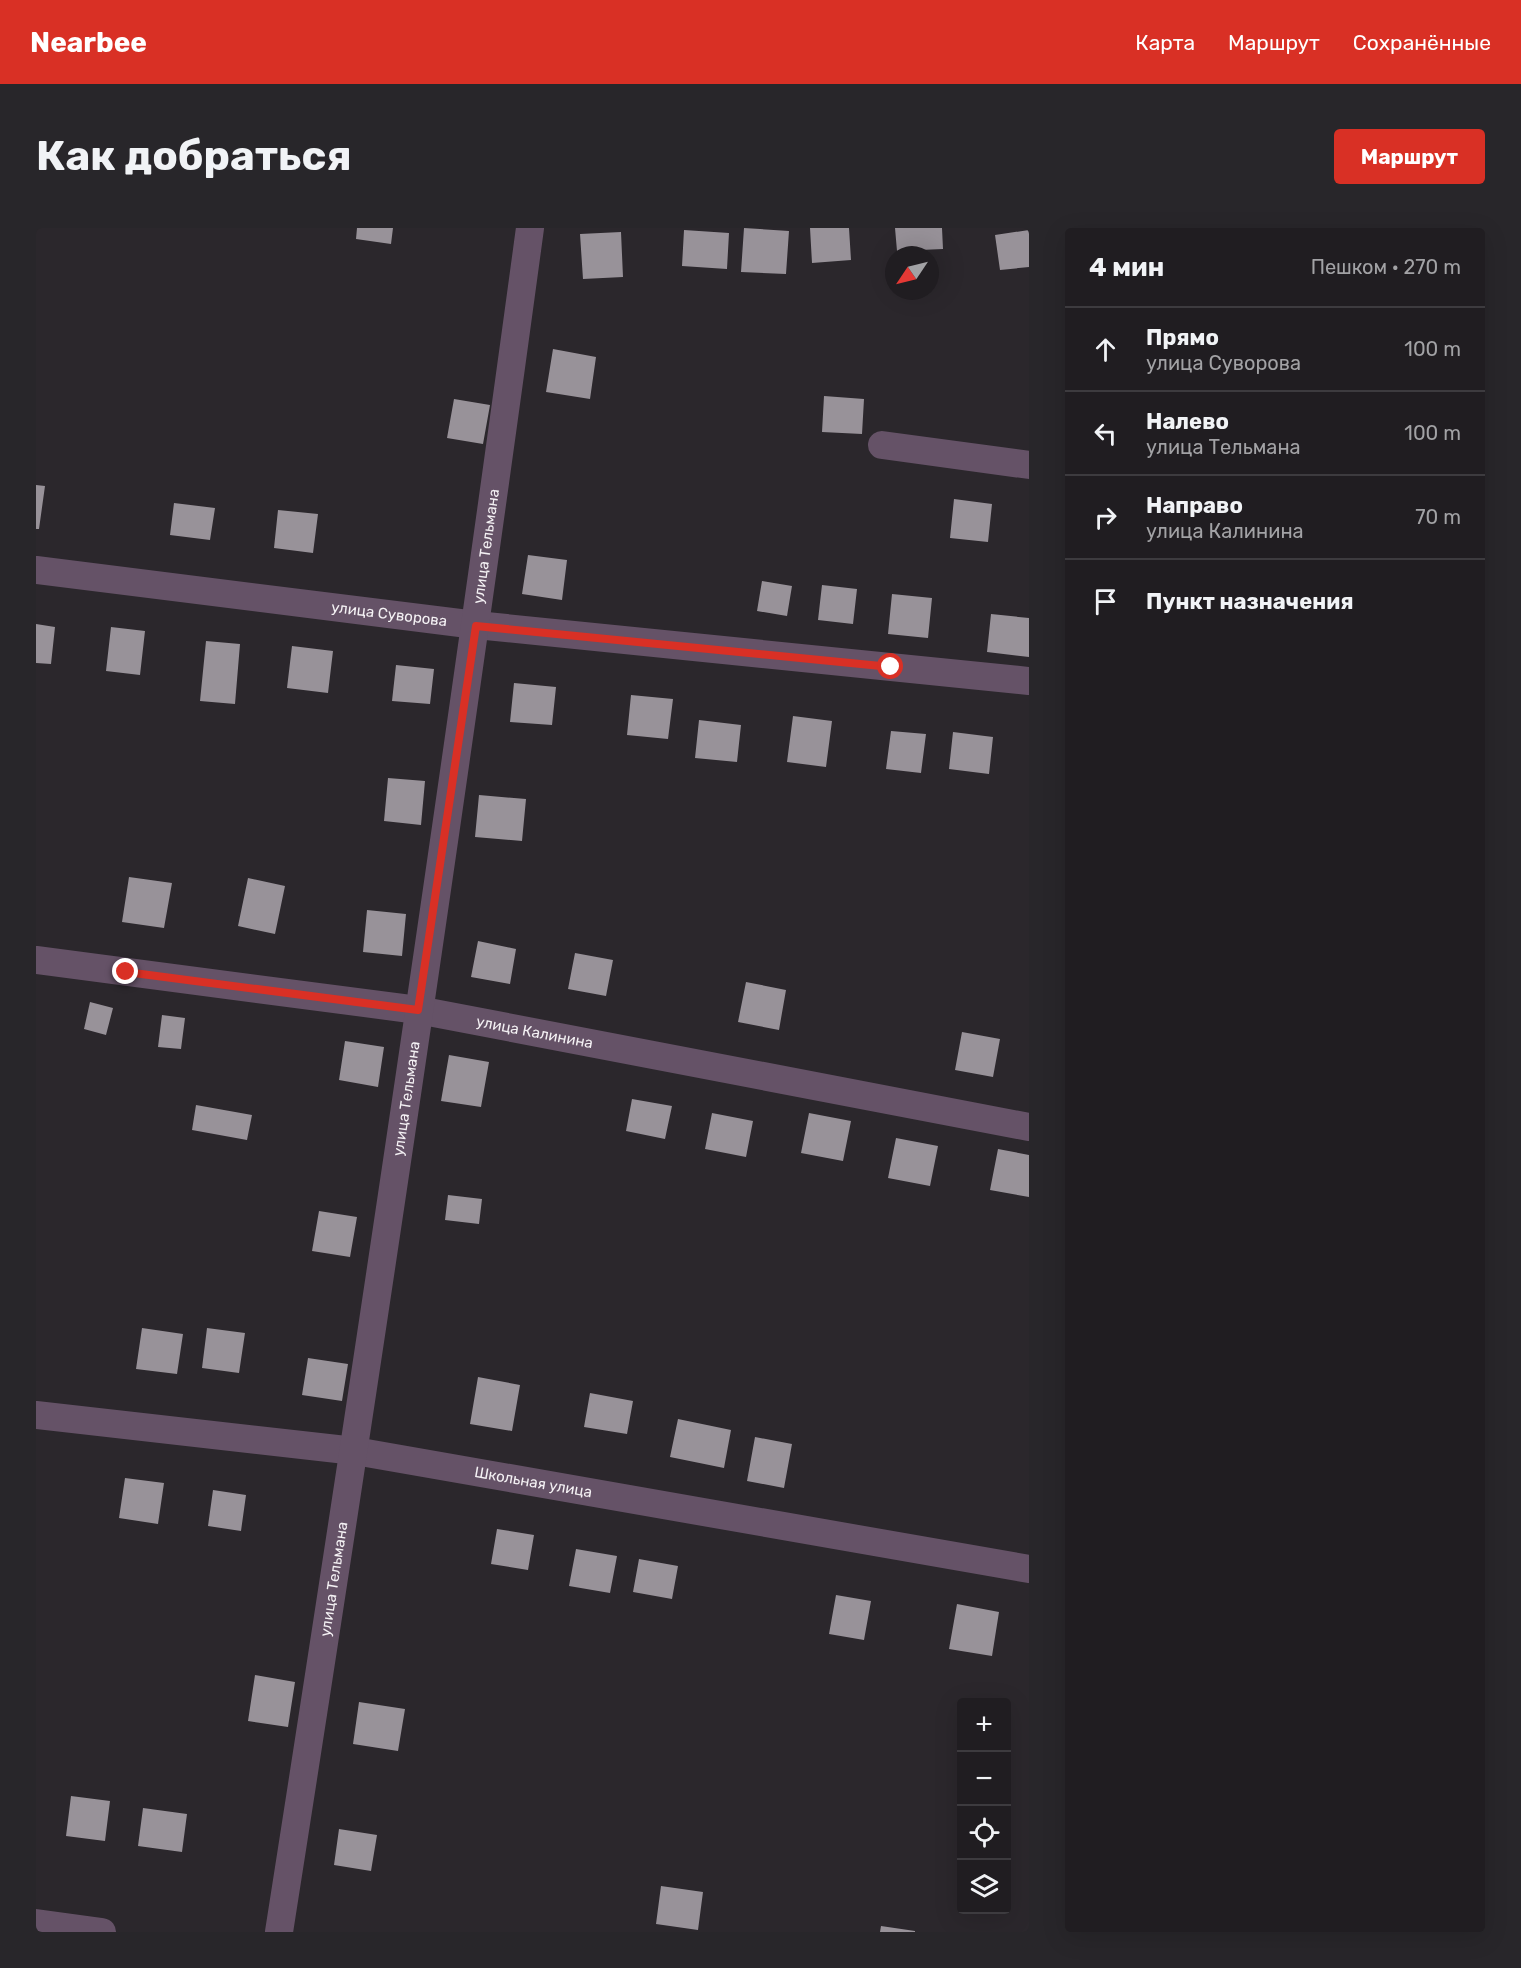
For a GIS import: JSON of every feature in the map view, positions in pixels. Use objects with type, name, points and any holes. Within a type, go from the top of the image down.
[{"type":"street","name":"улица Тельмана","points":[[279,1932],[355,1451],[476,626],[530,228]]},
{"type":"street","points":[[882,445],[1029,465]]},
{"type":"street","name":"улица Суворова","points":[[36,570],[476,626],[1029,681]]},
{"type":"street","name":"улица Калинина","points":[[36,960],[418,1010],[1029,1127]]},
{"type":"street","name":"Школьная улица","points":[[36,1414],[355,1451],[1029,1569]]},
{"type":"street","points":[[36,1923],[102,1932]]},
{"type":"building","points":[[357,228],[393,228],[391,244],[356,239]]},
{"type":"building","points":[[744,228],[789,231],[786,274],[741,272]]},
{"type":"building","points":[[810,228],[849,228],[851,260],[812,263]]},
{"type":"building","points":[[895,228],[942,228],[943,249],[939,249],[939,246],[897,246]]},
{"type":"building","points":[[684,230],[729,233],[727,269],[682,266]]},
{"type":"building","points":[[1029,230],[1029,267],[1000,270],[995,235]]},
{"type":"building","points":[[621,232],[623,277],[583,279],[580,234]]},
{"type":"building","points":[[553,349],[596,357],[590,399],[546,392]]},
{"type":"building","points":[[824,396],[864,399],[862,434],[822,432]]},
{"type":"building","points":[[454,399],[490,405],[483,444],[447,438]]},
{"type":"building","points":[[36,485],[45,486],[39,529],[36,529]]},
{"type":"building","points":[[954,499],[992,504],[988,542],[950,538]]},
{"type":"building","points":[[174,503],[215,508],[210,540],[170,535]]},
{"type":"building","points":[[278,510],[318,514],[313,553],[274,548]]},
{"type":"building","points":[[528,555],[567,560],[562,600],[522,594]]},
{"type":"building","points":[[762,581],[792,586],[787,616],[757,611]]},
{"type":"building","points":[[822,585],[857,589],[853,624],[818,620]]},
{"type":"building","points":[[892,594],[932,598],[928,638],[888,634]]},
{"type":"building","points":[[991,614],[1029,618],[1029,657],[987,652]]},
{"type":"building","points":[[36,624],[55,627],[51,664],[36,663]]},
{"type":"building","points":[[111,627],[145,631],[140,675],[106,671]]},
{"type":"building","points":[[206,641],[240,644],[235,704],[200,701]]},
{"type":"building","points":[[292,646],[333,651],[328,693],[287,688]]},
{"type":"building","points":[[396,665],[434,669],[430,704],[392,701]]},
{"type":"building","points":[[514,683],[556,687],[552,725],[510,722]]},
{"type":"building","points":[[631,695],[673,699],[668,739],[627,735]]},
{"type":"building","points":[[793,716],[832,721],[826,767],[787,762]]},
{"type":"building","points":[[699,720],[741,725],[737,762],[695,758]]},
{"type":"building","points":[[891,731],[926,734],[921,773],[886,769]]},
{"type":"building","points":[[953,732],[993,737],[989,774],[949,769]]},
{"type":"building","points":[[388,778],[425,781],[421,825],[384,821]]},
{"type":"building","points":[[479,795],[526,799],[522,841],[475,837]]},
{"type":"building","points":[[129,877],[172,883],[164,928],[122,922]]},
{"type":"building","points":[[248,878],[285,886],[275,934],[238,926]]},
{"type":"building","points":[[367,910],[406,914],[402,956],[363,952]]},
{"type":"building","points":[[478,941],[516,949],[510,984],[471,977]]},
{"type":"building","points":[[575,953],[613,960],[606,996],[568,989]]},
{"type":"building","points":[[746,982],[786,990],[779,1030],[738,1022]]},
{"type":"building","points":[[90,1002],[113,1008],[106,1035],[84,1029]]},
{"type":"building","points":[[162,1015],[185,1018],[181,1049],[158,1047]]},
{"type":"building","points":[[962,1032],[1000,1039],[993,1077],[955,1070]]},
{"type":"building","points":[[345,1041],[384,1047],[378,1087],[339,1080]]},
{"type":"building","points":[[449,1055],[489,1062],[481,1107],[441,1101]]},
{"type":"building","points":[[632,1099],[672,1106],[665,1139],[626,1131]]},
{"type":"building","points":[[196,1105],[252,1115],[247,1140],[192,1130]]},
{"type":"building","points":[[712,1113],[753,1121],[746,1157],[705,1149]]},
{"type":"building","points":[[809,1113],[851,1121],[843,1161],[801,1153]]},
{"type":"building","points":[[896,1138],[938,1146],[930,1186],[888,1178]]},
{"type":"building","points":[[998,1149],[1029,1155],[1029,1197],[990,1190]]},
{"type":"building","points":[[448,1195],[482,1199],[479,1224],[445,1220]]},
{"type":"building","points":[[319,1211],[357,1217],[350,1257],[312,1251]]},
{"type":"building","points":[[142,1328],[183,1334],[177,1374],[136,1369]]},
{"type":"building","points":[[207,1328],[245,1333],[239,1373],[202,1368]]},
{"type":"building","points":[[308,1358],[348,1364],[342,1401],[302,1395]]},
{"type":"building","points":[[478,1377],[520,1385],[512,1431],[470,1424]]},
{"type":"building","points":[[590,1393],[633,1401],[627,1434],[584,1427]]},
{"type":"building","points":[[678,1419],[731,1430],[724,1468],[670,1457]]},
{"type":"building","points":[[755,1437],[792,1444],[784,1488],[747,1481]]},
{"type":"building","points":[[125,1478],[164,1483],[158,1524],[119,1518]]},
{"type":"building","points":[[213,1490],[246,1495],[241,1531],[208,1526]]},
{"type":"building","points":[[497,1529],[534,1535],[528,1570],[491,1564]]},
{"type":"building","points":[[576,1549],[617,1556],[610,1593],[569,1586]]},
{"type":"building","points":[[639,1559],[678,1566],[672,1599],[633,1592]]},
{"type":"building","points":[[836,1595],[871,1601],[864,1640],[829,1634]]},
{"type":"building","points":[[957,1604],[999,1612],[992,1656],[949,1649]]},
{"type":"building","points":[[255,1675],[295,1682],[288,1727],[248,1721]]},
{"type":"building","points":[[359,1702],[405,1709],[398,1751],[353,1744]]},
{"type":"building","points":[[71,1796],[110,1801],[105,1841],[66,1836]]},
{"type":"building","points":[[143,1808],[187,1814],[182,1852],[138,1846]]},
{"type":"building","points":[[339,1829],[377,1835],[371,1871],[334,1865]]},
{"type":"building","points":[[661,1886],[703,1892],[698,1930],[656,1924]]},
{"type":"building","points":[[881,1926],[915,1931],[915,1932],[880,1932]]},
{"type":"route","points":[[126,972],[418,1010],[476,626],[891,667]]}]
